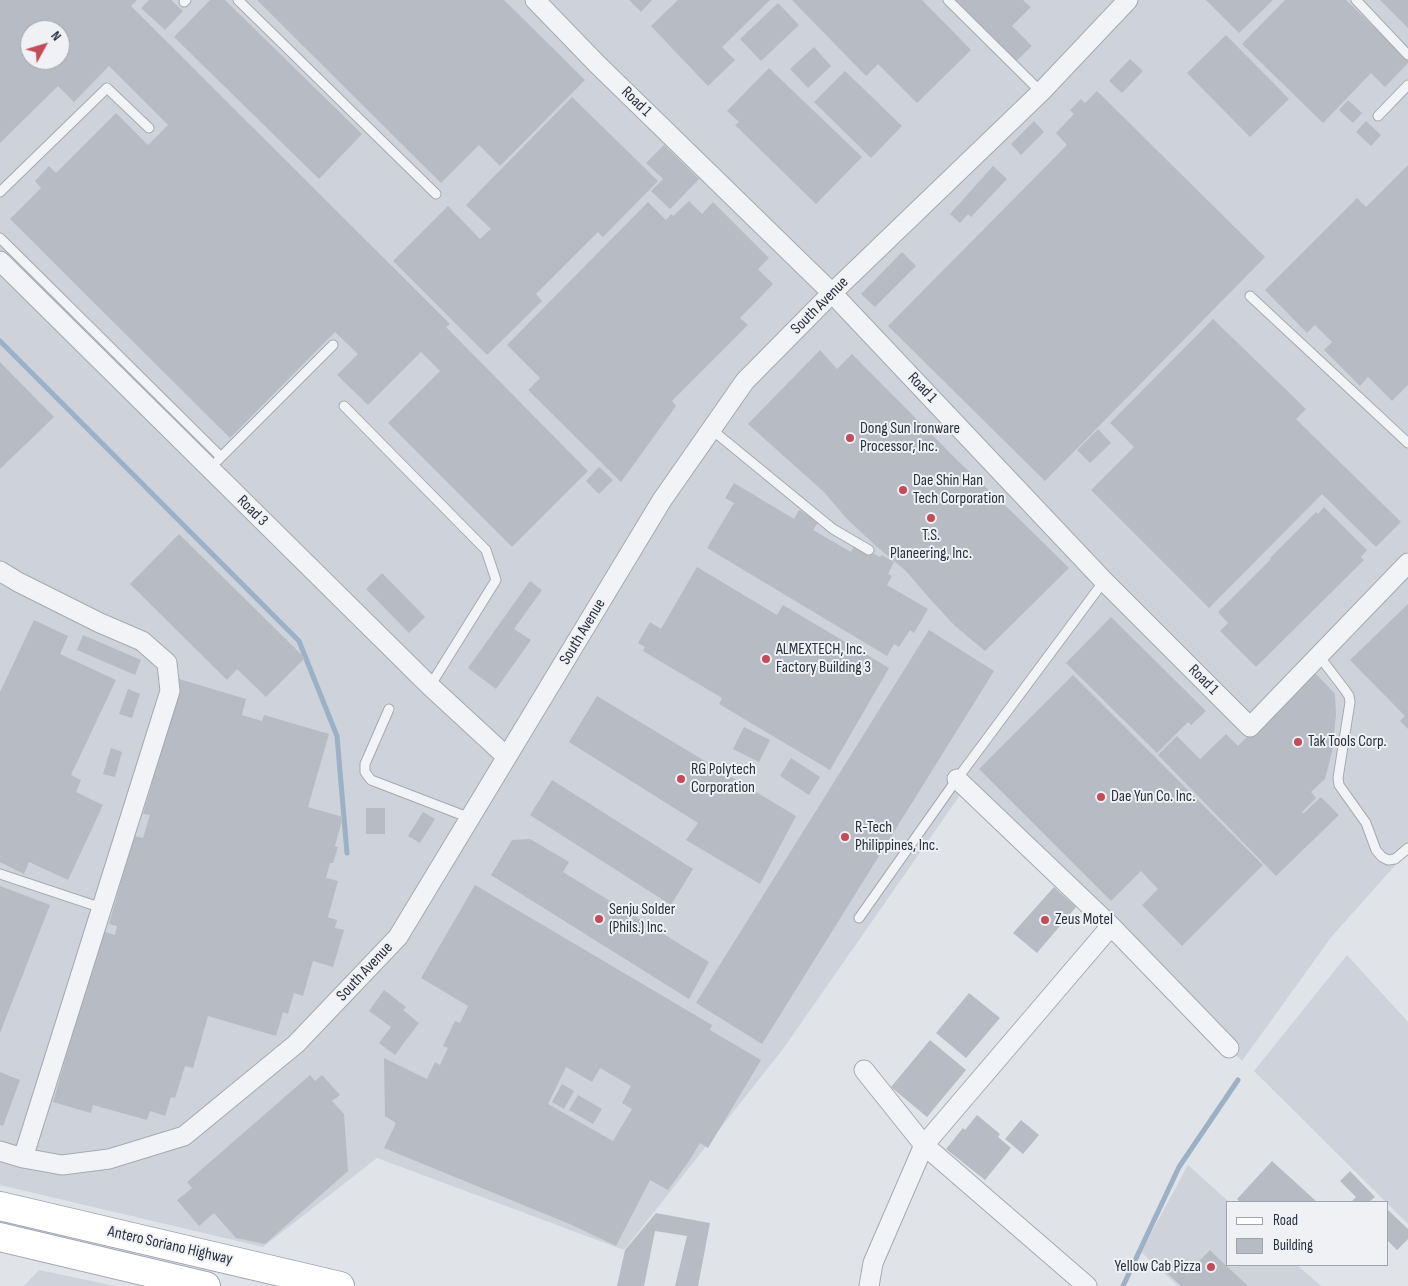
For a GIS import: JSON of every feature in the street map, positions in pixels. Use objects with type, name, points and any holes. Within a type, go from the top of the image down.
[{"type":"main road","name":"Antero Soriano Highway","points":[[0,1206],[340,1286]]},
{"type":"main road","name":"Antero Soriano Highway","points":[[0,1237],[206,1286]]},
{"type":"street","name":"Road 1","points":[[534,0],[832,294],[1104,581],[1250,727],[1408,563]]},
{"type":"street","name":"South Avenue","points":[[0,1151],[23,1158],[62,1165],[109,1159],[184,1136],[296,1044],[398,937],[662,500],[745,381],[1041,92],[1128,0]]},
{"type":"street","name":"Road 3","points":[[0,261],[215,463],[430,686],[507,757]]},
{"type":"street","points":[[0,571],[100,623],[142,641],[167,663],[170,691],[23,1158]]},
{"type":"street","points":[[957,779],[1111,926],[1229,1048]]},
{"type":"street","points":[[869,1286],[873,1264],[924,1145],[1111,926]]},
{"type":"street","points":[[864,1070],[924,1145],[1087,1286]]},
{"type":"lane","points":[[238,0],[436,194]]},
{"type":"lane","points":[[948,0],[1041,92]]},
{"type":"lane","points":[[1356,0],[1408,54]]},
{"type":"lane","points":[[1378,116],[1408,85]]},
{"type":"lane","points":[[0,192],[107,88],[149,128]]},
{"type":"lane","points":[[0,238],[215,463],[333,345]]},
{"type":"lane","points":[[1250,296],[1408,443]]},
{"type":"lane","points":[[344,406],[486,550],[496,580],[430,686]]},
{"type":"lane","points":[[711,429],[833,529],[869,550]]},
{"type":"lane","points":[[859,918],[957,779],[1104,581]]},
{"type":"lane","points":[[1318,656],[1349,696],[1350,702],[1338,778],[1340,785],[1366,822],[1376,850],[1382,857],[1388,860],[1395,859],[1408,848]]},
{"type":"lane","points":[[389,709],[365,764],[365,772],[371,780],[470,818]]},
{"type":"lane","points":[[0,874],[102,908]]},
{"type":"shaded area","points":[[0,0],[1408,0],[1408,851],[1332,936],[1242,1061],[967,785],[783,1049],[624,1250],[377,1158],[263,1247],[0,1185]]},
{"type":"shaded area","points":[[1347,955],[1408,1022],[1408,1224],[1388,1204],[1388,1201],[1385,1201],[1254,1071]]},
{"type":"shaded area","points":[[1188,1165],[1228,1201],[1226,1201],[1226,1266],[1298,1266],[1321,1286],[1178,1286],[1141,1252]]},
{"type":"shaded area","points":[[39,1270],[115,1286],[24,1286]]},
{"type":"building","points":[[0,0],[137,0],[131,6],[450,324],[446,327],[588,471],[512,547],[388,423],[440,371],[421,352],[368,405],[337,375],[358,354],[335,332],[230,438],[10,219],[41,188],[35,181],[49,166],[56,173],[116,113],[148,145],[168,125],[109,66],[74,102],[58,86],[0,143]]},
{"type":"building","points":[[149,0],[171,0],[183,11],[165,30],[141,8]]},
{"type":"building","points":[[210,0],[225,0],[362,134],[319,179],[174,37]]},
{"type":"building","points":[[257,0],[504,0],[585,80],[500,166],[479,145],[441,183]]},
{"type":"building","points":[[629,0],[652,0],[641,12]]},
{"type":"building","points":[[678,0],[770,0],[722,47],[735,60],[708,86],[651,26]]},
{"type":"building","points":[[792,0],[922,0],[971,50],[917,103],[878,64],[866,76]]},
{"type":"building","points":[[955,0],[1023,0],[1031,7],[1012,26],[1032,46],[1016,61]]},
{"type":"building","points":[[1206,0],[1273,0],[1239,33]]},
{"type":"building","points":[[1285,0],[1346,0],[1408,60],[1408,63],[1385,87],[1371,73],[1323,123],[1242,44]]},
{"type":"building","points":[[1380,0],[1408,0],[1408,28]]},
{"type":"building","points":[[778,3],[799,25],[761,61],[740,39]]},
{"type":"building","points":[[1226,35],[1289,99],[1250,137],[1187,73]]},
{"type":"building","points":[[814,47],[831,66],[808,88],[790,69]]},
{"type":"building","points":[[1130,59],[1143,71],[1122,93],[1109,81]]},
{"type":"building","points":[[769,68],[862,157],[816,204],[735,125],[739,122],[727,111]]},
{"type":"building","points":[[845,71],[902,126],[871,158],[814,102]]},
{"type":"building","points":[[1097,91],[1265,257],[1045,481],[888,326],[1067,145],[1056,133],[1074,114],[1070,110],[1081,99],[1085,103]]},
{"type":"building","points":[[572,97],[658,181],[603,237],[598,232],[536,294],[542,301],[487,355],[393,261],[448,206],[480,239],[491,229],[466,205]]},
{"type":"building","points":[[1348,100],[1362,113],[1353,123],[1339,110]]},
{"type":"building","points":[[1034,121],[1044,132],[1021,155],[1011,144]]},
{"type":"building","points":[[1366,121],[1381,135],[1371,146],[1356,132]]},
{"type":"building","points":[[664,145],[699,179],[670,209],[651,191],[663,179],[646,163]]},
{"type":"building","points":[[1408,165],[1408,385],[1392,401],[1368,377],[1360,386],[1324,350],[1332,342],[1315,325],[1307,333],[1265,290],[1357,198],[1366,207]]},
{"type":"building","points":[[993,166],[1007,179],[971,217],[968,214],[960,223],[950,214]]},
{"type":"building","points":[[689,201],[702,214],[713,202],[769,258],[758,269],[773,284],[740,318],[748,325],[672,401],[676,406],[621,482],[528,390],[540,378],[507,345],[648,202],[666,220]]},
{"type":"building","points":[[902,252],[916,266],[875,307],[861,294]]},
{"type":"building","points":[[1213,319],[1306,409],[1296,419],[1401,522],[1376,547],[1322,494],[1209,608],[1091,490],[1134,447],[1110,423]]},
{"type":"building","points":[[820,350],[837,369],[852,354],[958,461],[1069,568],[985,651],[955,626],[906,571],[847,519],[824,492],[748,424]]},
{"type":"building","points":[[0,362],[54,417],[0,469]]},
{"type":"building","points":[[1098,429],[1111,443],[1090,463],[1077,450]]},
{"type":"building","points":[[599,467],[613,480],[599,494],[586,481]]},
{"type":"building","points":[[734,483],[794,519],[799,510],[819,521],[813,530],[851,552],[854,546],[880,557],[882,555],[894,562],[888,574],[892,576],[887,585],[928,609],[914,633],[910,630],[899,647],[894,644],[887,656],[707,548],[734,503],[725,498]]},
{"type":"building","points":[[1324,507],[1367,550],[1361,557],[1364,560],[1256,667],[1220,631],[1228,623],[1218,612],[1316,512],[1318,514]]},
{"type":"building","points":[[179,534],[305,658],[266,697],[237,669],[227,680],[130,584]]},
{"type":"building","name":"ALMEXTECH, Inc. Factory Building 3","points":[[697,567],[777,615],[783,605],[889,668],[830,770],[719,704],[722,698],[643,651],[645,647],[638,643],[650,622],[661,629]]},
{"type":"building","points":[[382,573],[425,617],[409,633],[366,589]]},
{"type":"building","points":[[530,581],[542,590],[514,629],[531,640],[496,689],[468,668]]},
{"type":"building","points":[[1408,604],[1408,729],[1400,721],[1405,716],[1350,660]]},
{"type":"building","points":[[1111,617],[1206,711],[1191,725],[1188,722],[1157,753],[1066,663]]},
{"type":"building","points":[[34,620],[68,636],[60,654],[116,680],[71,775],[81,780],[76,792],[103,805],[68,880],[29,862],[24,874],[0,862],[0,692]]},
{"type":"building","name":"R-Tech Philippines, Inc.","points":[[929,630],[994,671],[762,1044],[696,1003]]},
{"type":"building","points":[[83,635],[141,660],[135,675],[77,650]]},
{"type":"building","points":[[1314,672],[1335,694],[1336,715],[1332,752],[1325,779],[1311,792],[1316,798],[1302,812],[1303,814],[1321,797],[1339,815],[1276,876],[1158,755],[1177,736],[1200,759],[1226,734],[1238,746]]},
{"type":"building","name":"Dae Yun Co. Inc.","points":[[1073,675],[1263,865],[1182,946],[1142,905],[1158,889],[1141,871],[1111,901],[979,769]]},
{"type":"building","points":[[179,679],[246,699],[242,715],[262,721],[264,715],[329,734],[308,807],[343,817],[335,846],[338,847],[333,863],[330,863],[326,878],[338,881],[328,917],[337,920],[335,928],[344,930],[333,967],[313,961],[303,996],[294,993],[288,1014],[283,1012],[276,1036],[208,1016],[193,1068],[185,1066],[175,1098],[171,1097],[165,1116],[150,1111],[147,1120],[93,1105],[91,1113],[53,1102],[102,931],[115,935],[117,926],[109,924],[134,836],[143,838],[150,815],[143,814],[153,780],[150,779]]},
{"type":"building","points":[[128,689],[140,694],[132,718],[119,714]]},
{"type":"building","name":"RG Polytech Corporation","points":[[597,696],[796,816],[760,884],[686,840],[698,823],[569,742]]},
{"type":"building","points":[[744,727],[770,740],[759,762],[733,749]]},
{"type":"building","points":[[111,748],[122,752],[115,777],[103,774]]},
{"type":"building","points":[[791,758],[820,777],[809,795],[780,776]]},
{"type":"building","points":[[552,780],[693,869],[671,905],[530,815]]},
{"type":"building","points":[[366,808],[385,808],[385,834],[366,834]]},
{"type":"building","points":[[423,812],[435,819],[420,843],[408,836]]},
{"type":"building","name":"Senju Solder (Phils.) Inc.","points":[[530,839],[569,862],[563,872],[709,962],[689,999],[491,875],[512,840]]},
{"type":"building","points":[[475,885],[712,1025],[710,1030],[761,1060],[708,1148],[700,1143],[668,1190],[650,1180],[616,1246],[572,1225],[384,1148],[396,1123],[385,1116],[384,1058],[427,1079],[435,1062],[440,1065],[448,1048],[443,1046],[455,1021],[460,1023],[468,1006],[421,978]],"holes":[[[566,1067],[592,1082],[600,1068],[631,1086],[622,1103],[632,1109],[613,1141],[548,1104]]]},
{"type":"building","points":[[0,886],[50,905],[0,1033]]},
{"type":"building","name":"Zeus Motel","points":[[1054,887],[1076,907],[1037,953],[1013,933]]},
{"type":"building","points":[[384,990],[406,1007],[403,1010],[419,1023],[395,1055],[379,1043],[391,1027],[369,1011]]},
{"type":"building","points":[[969,993],[1000,1018],[966,1058],[936,1033]]},
{"type":"building","points":[[930,1040],[966,1070],[927,1117],[891,1087]]},
{"type":"building","points":[[0,1072],[20,1080],[3,1126],[0,1125]]},
{"type":"building","points":[[310,1075],[315,1081],[322,1075],[340,1095],[332,1101],[344,1114],[348,1171],[265,1244],[236,1238],[214,1213],[199,1226],[177,1200],[192,1188],[187,1182]]},
{"type":"building","points":[[562,1084],[574,1091],[564,1109],[552,1102]]},
{"type":"building","points":[[578,1095],[602,1109],[593,1124],[569,1110]]},
{"type":"building","points":[[977,1115],[1000,1134],[998,1137],[1011,1148],[985,1180],[946,1149],[963,1128],[965,1130]]},
{"type":"building","points":[[1021,1120],[1039,1135],[1023,1154],[1005,1139]]},
{"type":"building","points":[[1272,1161],[1316,1201],[1239,1201],[1237,1199]]},
{"type":"building","points":[[1350,1171],[1375,1197],[1370,1201],[1352,1201],[1356,1197],[1340,1181]]},
{"type":"building","points":[[1388,1210],[1408,1229],[1408,1239],[1397,1250],[1388,1241]]},
{"type":"building","points":[[656,1213],[710,1223],[698,1286],[675,1286],[687,1236],[655,1231],[644,1286],[617,1286],[625,1250]]},
{"type":"building","name":"Yellow Cab Pizza","points":[[1210,1250],[1248,1286],[1181,1286],[1165,1271],[1174,1262],[1187,1274]]},
{"type":"waterway","points":[[0,341],[299,641],[337,736],[347,853]]},
{"type":"waterway","points":[[1123,1286],[1179,1167],[1238,1080]]},
{"type":"place","name":"Dong Sun Ironware Processor, Inc.","points":[[850,438]]},
{"type":"place","name":"Dae Shin Han Tech Corporation","points":[[903,490]]},
{"type":"place","name":"T.S. Planeering, Inc.","points":[[931,518]]},
{"type":"place","name":"ALMEXTECH, Inc. Factory Building 3","points":[[766,659]]},
{"type":"place","name":"Tak Tools Corp.","points":[[1298,742]]},
{"type":"place","name":"RG Polytech Corporation","points":[[681,779]]},
{"type":"place","name":"Dae Yun Co. Inc.","points":[[1101,797]]},
{"type":"place","name":"R-Tech Philippines, Inc.","points":[[845,837]]},
{"type":"place","name":"Senju Solder (Phils.) Inc.","points":[[599,919]]},
{"type":"place","name":"Zeus Motel","points":[[1045,920]]},
{"type":"place","name":"Yellow Cab Pizza","points":[[1211,1267]]}]
